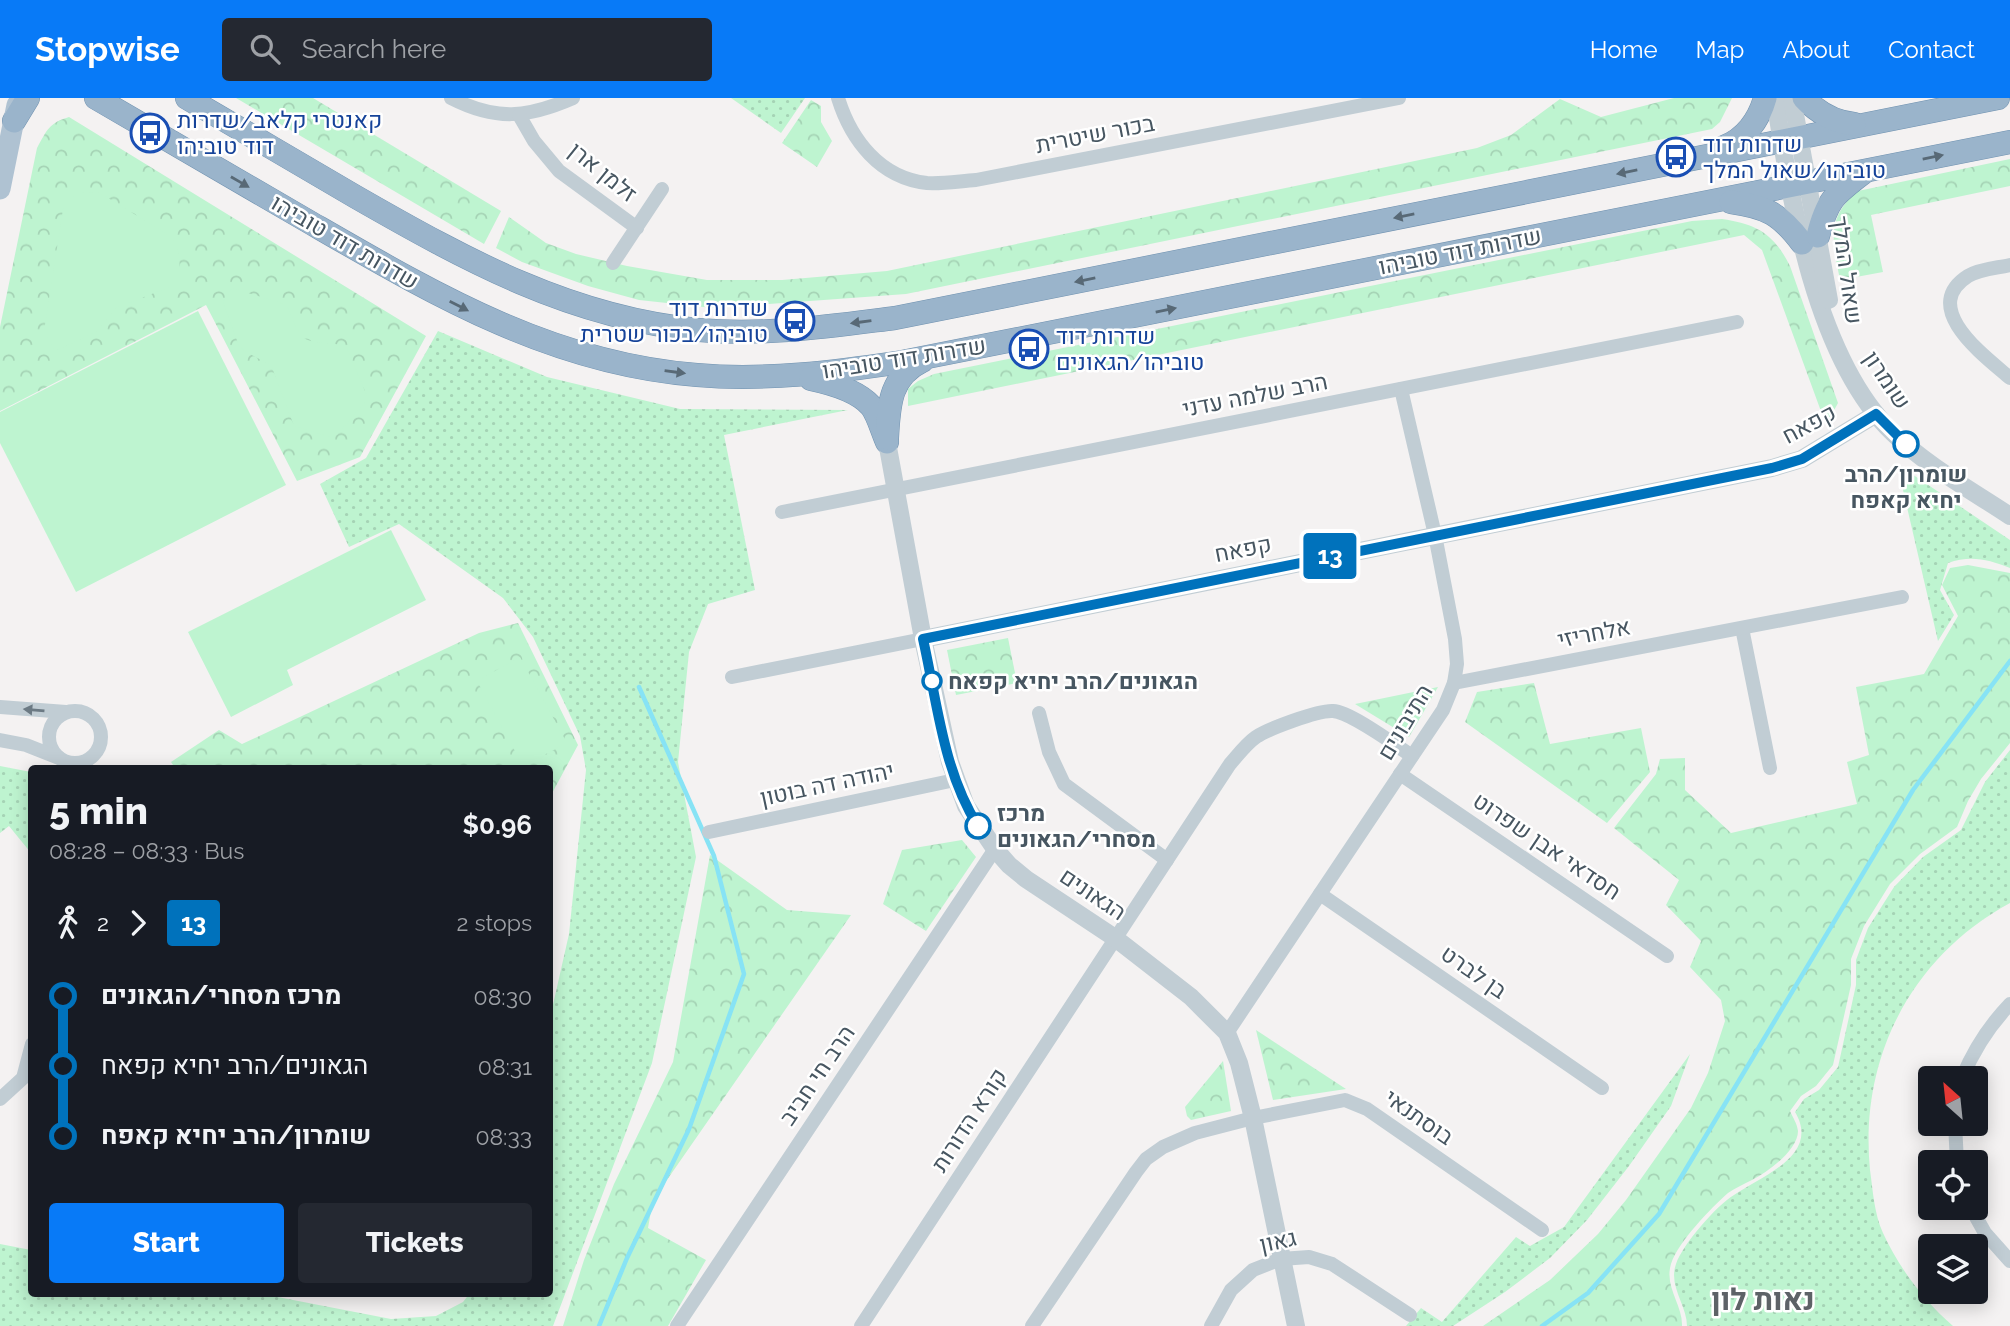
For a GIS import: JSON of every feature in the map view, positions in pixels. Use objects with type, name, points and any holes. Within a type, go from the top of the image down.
[{"type":"highway","points":[[14,121],[28,98]]},
{"type":"highway","name":"שדרות דוד טוביהו","points":[[96,98],[418,285],[475,314],[576,353],[631,366],[697,375],[794,375],[934,356],[2010,142]]},
{"type":"highway","name":"שדרות דוד טוביהו","points":[[187,98],[439,245],[495,273],[589,309],[640,321],[700,330],[791,330],[895,317],[1998,98]]},
{"type":"highway","points":[[1694,159],[1730,144],[1745,134],[1765,98]]},
{"type":"highway","points":[[1804,98],[1822,114],[1838,122],[1864,125]]},
{"type":"highway","points":[[1717,200],[1769,210],[1810,239],[1830,200],[1866,170]]},
{"type":"highway","points":[[887,442],[890,399],[894,386],[913,366],[934,356]]},
{"type":"highway","points":[[794,375],[838,386],[860,397],[872,407],[887,442]]},
{"type":"main road","points":[[0,189],[19,98]]},
{"type":"street","points":[[451,98],[483,112],[519,115],[547,109],[573,98]]},
{"type":"street","name":"בכור שיטרית","points":[[838,98],[853,135],[867,153],[886,169],[926,183],[976,180],[1399,98]]},
{"type":"street","name":"שאול המלך","points":[[1775,98],[1791,139],[1833,338]]},
{"type":"street","name":"שאול המלך","points":[[1791,139],[1792,98]]},
{"type":"street","name":"זלמן ארן","points":[[519,115],[534,141],[559,171],[637,228]]},
{"type":"street","name":"זלמן ארן","points":[[613,263],[662,189]]},
{"type":"street","points":[[2010,265],[1968,276],[1956,287],[1951,299],[1951,310],[1963,336],[2010,378]]},
{"type":"street","name":"הרב שלמה עדני","points":[[782,512],[1737,322]]},
{"type":"street","name":"שומרון","points":[[1833,338],[1848,371],[1876,414],[1893,433],[1919,455],[2010,516]]},
{"type":"street","name":"התיבונים","points":[[1227,1033],[1443,710],[1454,683],[1457,664],[1455,639],[1435,535],[1401,389]]},
{"type":"street","name":"קפאח","points":[[732,677],[1772,468],[1802,459],[1876,414]]},
{"type":"street","name":"הגאונים","points":[[887,442],[923,639],[955,780],[966,806],[995,849],[1026,879],[1115,938],[1191,996],[1227,1033],[1239,1063],[1253,1118],[1296,1326]]},
{"type":"street","name":"אלחריזי","points":[[1454,683],[1902,597]]},
{"type":"street","points":[[1742,628],[1770,768]]},
{"type":"street","points":[[0,706],[84,712],[97,722],[102,737],[93,765]]},
{"type":"street","name":"קורא הדורות","points":[[861,1326],[1230,764],[1256,737],[1276,727],[1333,711],[1347,715],[1412,756]]},
{"type":"street","points":[[65,763],[52,749],[49,733],[54,722],[67,712]]},
{"type":"street","points":[[1039,713],[1049,752],[1064,784],[1167,860]]},
{"type":"street","points":[[0,740],[26,745],[65,763],[79,764],[96,754]]},
{"type":"street","name":"חסדאי אבן שפרוט","points":[[1401,774],[1667,956]]},
{"type":"street","name":"יהודה דה בוטון","points":[[709,832],[955,780]]},
{"type":"street","name":"הרב חי חביב","points":[[677,1326],[995,849]]},
{"type":"street","name":"בן לברט","points":[[1320,894],[1602,1088]]},
{"type":"street","points":[[1967,1066],[1973,1051],[1991,1024],[2010,1004]]},
{"type":"street","points":[[0,1099],[23,1078],[28,1059]]},
{"type":"street","name":"בוסתנאי","points":[[1253,1118],[1345,1100],[1353,1102],[1542,1230]]},
{"type":"street","points":[[1032,1326],[1146,1159],[1178,1139],[1253,1118]]},
{"type":"street","points":[[1978,1220],[1985,1233],[2010,1261]]},
{"type":"street","name":"גאון","points":[[1211,1326],[1231,1290],[1254,1270],[1282,1259],[1309,1256],[1332,1264],[1410,1315]]},
{"type":"green space","points":[[236,98],[313,98],[501,211],[484,244]]},
{"type":"green space","points":[[731,98],[805,98],[781,133]]},
{"type":"green space","points":[[1674,98],[1732,98],[1720,122],[1712,129],[906,294],[713,308],[639,300],[588,286],[522,262],[496,248],[509,217],[546,243],[576,254],[707,280],[782,280],[887,271],[1477,148],[1511,135],[1560,99],[1601,117]]},
{"type":"green space","points":[[811,100],[821,106],[821,122],[832,141],[817,167],[782,143]]},
{"type":"green space","points":[[69,117],[426,336],[360,457],[297,481],[206,305],[0,411],[0,327],[37,148],[49,128]]},
{"type":"green space","points":[[2010,159],[2010,186],[1871,215],[1883,272],[1840,280],[1834,243],[1836,221],[1847,201],[1858,191]]},
{"type":"green space","points":[[82,192],[100,193],[170,236],[179,254],[178,274],[172,286],[116,308],[96,332],[55,351],[44,331],[63,209],[74,196]]},
{"type":"green space","points":[[1722,219],[1745,224],[1763,232],[1778,246],[1790,266],[1838,403],[1826,425],[1762,250],[1744,235],[908,406],[908,389],[934,374],[1692,221]]},
{"type":"green space","points":[[232,288],[287,305],[301,335],[310,341],[343,345],[347,348],[367,396],[366,401],[337,435],[330,437],[294,426],[271,365],[239,346],[223,302]]},
{"type":"green space","points":[[198,311],[286,485],[76,592],[0,443],[0,412]]},
{"type":"green space","points":[[438,331],[547,377],[680,409],[848,410],[724,435],[755,590],[708,604],[689,652],[678,762],[696,857],[652,1063],[553,1326],[0,1326],[0,1244],[28,1249],[28,1297],[278,1297],[391,1319],[436,1316],[463,1302],[467,1297],[553,1297],[553,1005],[569,934],[586,770],[580,736],[533,637],[503,598],[399,524],[349,547],[320,484],[366,458]]},
{"type":"green space","points":[[1897,464],[2010,540],[2010,568],[1979,559],[1948,563],[1940,590],[1954,615],[1938,641]]},
{"type":"green space","points":[[391,530],[426,600],[287,670],[293,685],[231,717],[188,632]]},
{"type":"green space","points":[[1968,565],[2010,573],[2010,743],[1981,779],[1957,827],[1920,854],[1890,884],[1864,926],[1851,959],[1851,985],[1833,1065],[1816,1086],[1801,1096],[1790,1111],[1798,1131],[1793,1146],[1774,1166],[1721,1199],[1680,1246],[1671,1264],[1670,1280],[1682,1326],[1483,1326],[1550,1280],[1598,1234],[1626,1200],[1691,1108],[1708,1073],[1725,1021],[1721,1000],[1690,967],[1701,941],[1666,905],[1679,880],[1614,828],[1656,774],[1660,759],[1685,758],[1685,790],[1731,833],[1857,804],[1847,762],[1869,755],[1856,687],[1924,674],[1958,616],[1942,585],[1950,568]]},
{"type":"green space","points":[[518,623],[578,745],[553,791],[553,765],[173,765],[171,762],[219,730],[242,744],[479,633]]},
{"type":"green space","points":[[1008,638],[1017,683],[956,695],[947,650]]},
{"type":"green space","points":[[520,657],[567,743],[522,765],[477,681]]},
{"type":"green space","points":[[1534,683],[1550,744],[1641,728],[1650,772],[1607,823],[1465,722],[1477,692]]},
{"type":"green space","points":[[1438,687],[1409,737],[1355,704]]},
{"type":"green space","points":[[2010,750],[2010,903],[1975,925],[1945,952],[1919,982],[1899,1015],[1883,1051],[1873,1089],[1869,1129],[1873,1194],[1883,1233],[1918,1289],[1918,1304],[1930,1304],[1953,1326],[1687,1326],[1674,1280],[1680,1256],[1693,1236],[1718,1208],[1772,1172],[1795,1152],[1801,1127],[1795,1112],[1804,1099],[1819,1090],[1838,1067],[1856,985],[1856,960],[1868,928],[1894,887],[1923,857],[1961,830],[1985,782]]},
{"type":"green space","points":[[0,766],[28,771],[28,849],[9,826],[0,833]]},
{"type":"green space","points":[[962,840],[976,857],[926,931],[883,904],[902,850]]},
{"type":"green space","points":[[710,855],[787,910],[851,915],[653,1200],[648,1228],[706,1260],[668,1326],[563,1326],[584,1260],[614,1184],[673,1062]]},
{"type":"green space","points":[[1256,1030],[1346,1089],[1273,1100]]},
{"type":"green space","points":[[1690,1054],[1671,1106],[1587,1220],[1550,1258],[1453,1326],[1406,1326],[1421,1308],[1442,1322],[1516,1237],[1530,1246],[1564,1227]]},
{"type":"green space","points":[[1223,1061],[1231,1111],[1191,1120],[1185,1107]]},
{"type":"waterway","points":[[1542,1326],[1588,1293],[1659,1214],[1913,790],[2010,661]]},
{"type":"waterway","points":[[599,1326],[627,1258],[689,1129],[744,974],[714,856],[639,687]]},
{"type":"bus line","name":"13","points":[[978,826],[955,780],[923,639],[1772,468],[1802,459],[1876,414],[1906,444]]},
{"type":"place","name":"קאנטרי קלאב/שדרות דוד טוביהו","points":[[150,133]]},
{"type":"place","name":"שדרות דוד טוביהו/שאול המלך","points":[[1676,157]]},
{"type":"place","name":"שדרות דוד טוביהו/בכור שטרית","points":[[795,321]]},
{"type":"place","name":"שדרות דוד טוביהו/הגאונים","points":[[1029,349]]},
{"type":"place","name":"שומרון/הרב יחיא קאפח","points":[[1906,444]]},
{"type":"place","name":"הגאונים/הרב יחיא קפאח","points":[[932,681]]},
{"type":"place","name":"מרכז מסחרי/הגאונים","points":[[978,826]]},
{"type":"district","name":"נאות לון","points":[[1763,1300]]}]
